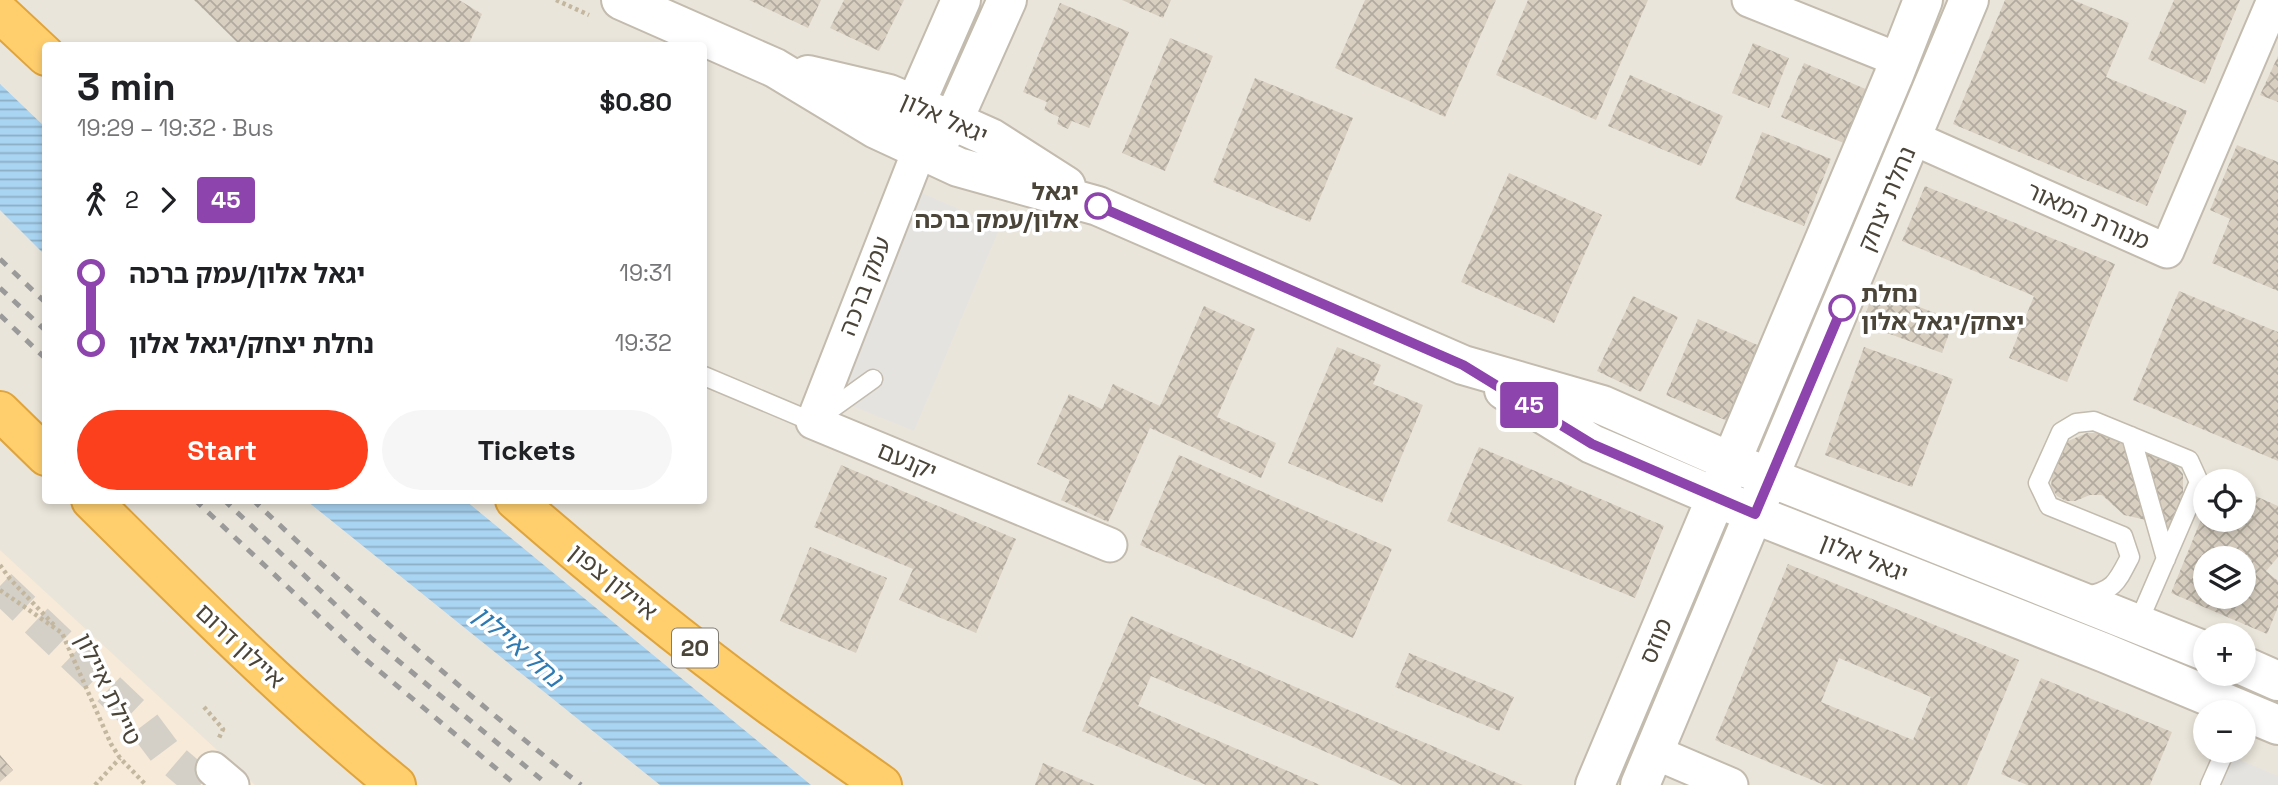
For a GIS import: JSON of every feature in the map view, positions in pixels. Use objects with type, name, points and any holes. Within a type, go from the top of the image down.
[{"type":"highway","points":[[0,13],[42,52]]},
{"type":"highway","points":[[0,411],[42,452]]},
{"type":"highway","name":"איילון דרום","points":[[95,504],[299,702],[396,785]]},
{"type":"highway","name":"איילון צפון","points":[[521,504],[622,591],[682,638],[756,695],[882,785]]},
{"type":"street","name":"יגאל אלון","points":[[621,0],[775,68],[876,129],[958,167],[1098,206],[1463,365],[1602,405],[1731,462],[2193,646]]},
{"type":"street","points":[[961,0],[915,105],[912,124],[919,150],[940,139],[953,121],[1007,0]]},
{"type":"street","points":[[1749,0],[1899,60]]},
{"type":"street","name":"נחלת יצחק","points":[[1716,497],[1923,0]]},
{"type":"street","name":"נחלת יצחק","points":[[1755,514],[1969,0]]},
{"type":"street","name":"מנורת המאור","points":[[1913,138],[2168,251],[2274,0]]},
{"type":"street","name":"יגאל אלון","points":[[775,68],[889,94],[953,121],[991,138],[1098,206]]},
{"type":"street","name":"עמק ברכה","points":[[813,422],[919,150]]},
{"type":"street","name":"יגאל אלון","points":[[1463,365],[1592,444],[1755,514],[2215,700]]},
{"type":"street","name":"יקנעם","points":[[813,422],[1110,545]]},
{"type":"street","name":"מוזס","points":[[1595,785],[1716,497]]},
{"type":"street","name":"מוזס","points":[[1647,769],[1755,514]]},
{"type":"street","points":[[2256,671],[2278,681]]},
{"type":"street","name":"יגאל אלון","points":[[2256,716],[2278,725]]},
{"type":"street","points":[[1647,769],[1731,785]]},
{"type":"lane","name":"יקנעם","points":[[707,377],[813,422]]},
{"type":"lane","points":[[813,422],[873,379]]},
{"type":"lane","points":[[2071,598],[2102,593],[2116,584],[2130,557],[2123,536],[2049,506],[2038,483],[2061,432],[2076,423],[2094,421],[2189,460],[2199,482],[2138,623]]},
{"type":"lane","points":[[2131,436],[2166,559]]},
{"type":"lane","points":[[2210,785],[2220,763]]},
{"type":"path","points":[[0,565],[62,633]]},
{"type":"path","name":"טיילת איילון","points":[[0,590],[62,633],[111,744],[120,758],[146,785]]},
{"type":"path","points":[[95,785],[120,758]]},
{"type":"shaded area","points":[[0,0],[2278,0],[2278,785],[0,785]]},
{"type":"shaded area","points":[[922,193],[1000,227],[914,431],[840,401]]},
{"type":"shaded area","points":[[0,550],[255,785],[0,785]]},
{"type":"shaded area","points":[[2231,763],[2247,763],[2278,776],[2278,785],[2222,785]]},
{"type":"water","points":[[0,84],[42,124],[42,252],[0,210]]},
{"type":"water","name":"נחל איילון","points":[[311,504],[470,504],[811,785],[660,785]]},
{"type":"building","points":[[194,0],[459,0],[482,14],[470,42],[237,42]]},
{"type":"building","points":[[749,0],[821,0],[808,28]]},
{"type":"building","points":[[844,0],[904,0],[879,51],[830,28]]},
{"type":"building","points":[[1122,0],[1171,0],[1163,18]]},
{"type":"building","points":[[1365,0],[1496,0],[1445,117],[1335,68]]},
{"type":"building","points":[[1528,0],[1648,0],[1596,120],[1496,75]]},
{"type":"building","points":[[2005,0],[2073,0],[2129,23],[2106,77],[2187,111],[2147,206],[1953,124]]},
{"type":"building","points":[[2174,0],[2240,0],[2205,84],[2148,59]]},
{"type":"building","points":[[1060,3],[1129,32],[1089,128],[1072,121],[1068,129],[1057,124],[1059,117],[1044,110],[1047,102],[1023,92]]},
{"type":"building","points":[[1170,38],[1213,56],[1165,171],[1122,153]]},
{"type":"building","points":[[1753,43],[1789,58],[1769,108],[1732,93]]},
{"type":"building","points":[[2278,56],[2278,102],[2260,95]]},
{"type":"building","points":[[1804,63],[1868,90],[1846,144],[1781,117]]},
{"type":"building","points":[[1630,75],[1723,116],[1701,166],[1608,126]]},
{"type":"building","points":[[1255,78],[1353,118],[1310,222],[1213,182]]},
{"type":"building","points":[[1762,132],[1831,159],[1804,226],[1735,199]]},
{"type":"building","points":[[2237,145],[2278,162],[2278,291],[2212,263],[2230,219],[2210,210]]},
{"type":"building","points":[[1509,173],[1602,215],[1554,323],[1461,282]]},
{"type":"building","points":[[1925,186],[2115,264],[2067,382],[2009,358],[2034,296],[1902,241]]},
{"type":"building","points":[[1874,290],[1954,320],[1942,353],[1862,324]]},
{"type":"building","points":[[2179,291],[2278,332],[2278,461],[2133,400]]},
{"type":"building","points":[[1633,296],[1678,317],[1641,392],[1597,371]]},
{"type":"building","points":[[1204,306],[1255,329],[1217,417],[1276,443],[1261,478],[1150,428],[1108,522],[1061,500],[1070,480],[1037,464],[1069,394],[1102,409],[1113,384],[1160,406]]},
{"type":"building","points":[[1698,319],[1762,347],[1730,422],[1666,395]]},
{"type":"building","points":[[1337,347],[1381,365],[1373,384],[1423,405],[1382,503],[1288,463]]},
{"type":"building","points":[[1864,347],[1953,379],[1912,487],[1825,455]]},
{"type":"building","points":[[2087,433],[2101,433],[2175,464],[2183,474],[2183,498],[2168,529],[2124,515],[2102,495],[2090,495],[2075,501],[2066,501],[2057,496],[2051,487],[2052,476],[2068,441]]},
{"type":"building","points":[[1479,447],[1664,526],[1635,598],[1447,521]]},
{"type":"building","points":[[1179,455],[1392,549],[1353,638],[1140,545]]},
{"type":"building","points":[[841,465],[1016,539],[976,633],[899,600],[913,569],[814,527]]},
{"type":"building","points":[[2256,496],[2278,506],[2278,557],[2266,571],[2278,581],[2278,607],[2267,634],[2256,629],[2256,623],[2241,623],[2208,609],[2256,609],[2256,546],[2193,546],[2193,602],[2171,593],[2196,532],[2256,532]]},
{"type":"building","points":[[810,547],[887,578],[856,653],[780,621]]},
{"type":"building","points":[[1788,564],[2019,660],[1967,785],[1824,785],[1715,740]],"holes":[[[1839,658],[1931,697],[1913,740],[1821,702]]]},
{"type":"building","points":[[1131,616],[1523,785],[1402,785],[1151,676],[1138,706],[1320,785],[1206,785],[1082,731]]},
{"type":"building","points":[[1409,653],[1514,697],[1499,731],[1395,687]]},
{"type":"building","points":[[2041,678],[2172,732],[2150,785],[2027,785],[2001,774]]},
{"type":"building","points":[[0,755],[13,770],[0,782]]},
{"type":"building","points":[[1043,763],[1095,785],[1035,785]]},
{"type":"tunnel","points":[[0,586],[140,719],[167,755],[202,785]]},
{"type":"railway","points":[[0,259],[42,299]]},
{"type":"railway","points":[[0,288],[42,327]]},
{"type":"railway","points":[[0,315],[42,355]]},
{"type":"railway","points":[[199,504],[359,654],[516,785]]},
{"type":"railway","points":[[228,504],[372,639],[548,785]]},
{"type":"railway","points":[[257,504],[414,647],[581,785]]},
{"type":"bus line","name":"45","points":[[1098,206],[1463,365],[1592,444],[1755,514],[1842,308]]},
{"type":"place","name":"יגאל אלון/עמק ברכה","points":[[1098,206]]},
{"type":"place","name":"נחלת יצחק/יגאל אלון","points":[[1842,308]]}]
